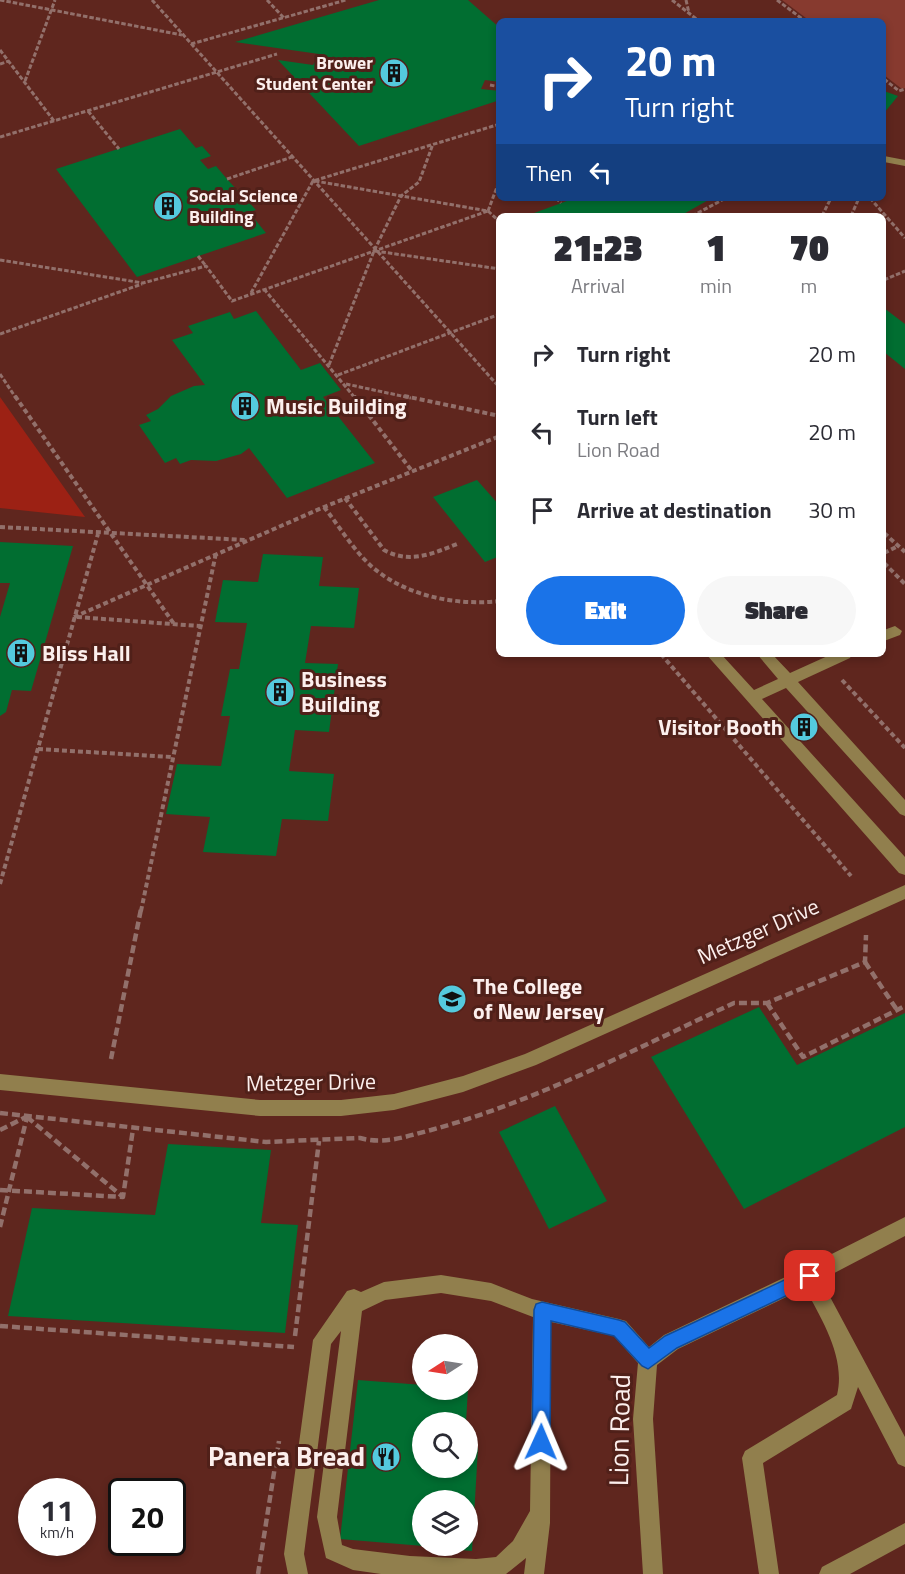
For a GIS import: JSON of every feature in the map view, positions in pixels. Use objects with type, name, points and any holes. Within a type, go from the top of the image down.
[{"type":"street","points":[[886,159],[905,163]]},
{"type":"street","points":[[716,657],[905,868]]},
{"type":"street","points":[[767,657],[905,810]]},
{"type":"street","points":[[752,697],[839,657]]},
{"type":"street","name":"Metzger Drive","points":[[0,1082],[194,1102],[288,1109],[343,1108],[393,1102],[446,1090],[494,1074],[584,1036],[776,947],[905,892]]},
{"type":"street","name":"Lion Road","points":[[652,1574],[643,1419],[648,1360],[671,1342],[810,1276],[905,1226]]},
{"type":"street","points":[[810,1276],[905,1457]]},
{"type":"street","points":[[297,1574],[294,1554],[322,1340],[353,1301],[384,1291],[441,1284],[491,1292],[542,1310],[619,1328],[648,1360]]},
{"type":"street","points":[[353,1301],[327,1517],[333,1551],[358,1561],[471,1570],[499,1568],[521,1550],[531,1536],[540,1511]]},
{"type":"street","points":[[534,1574],[540,1511],[542,1310]]},
{"type":"street","points":[[769,1574],[752,1458],[844,1402],[849,1392],[847,1367],[837,1330]]},
{"type":"street","points":[[829,1574],[905,1533]]},
{"type":"path","points":[[0,0],[183,35]]},
{"type":"path","points":[[24,82],[55,0]]},
{"type":"path","points":[[152,0],[374,251],[496,384]]},
{"type":"path","points":[[267,0],[284,18]]},
{"type":"path","points":[[191,44],[346,0]]},
{"type":"path","points":[[672,0],[695,18]]},
{"type":"path","points":[[686,0],[689,13]]},
{"type":"path","points":[[777,0],[802,18]]},
{"type":"path","points":[[0,50],[54,121]]},
{"type":"path","points":[[0,137],[277,54]]},
{"type":"path","points":[[0,64],[9,61]]},
{"type":"path","points":[[886,81],[899,91],[905,89]]},
{"type":"path","points":[[490,85],[496,86]]},
{"type":"path","points":[[88,111],[119,149]]},
{"type":"path","points":[[251,294],[312,181],[496,125]]},
{"type":"path","points":[[329,365],[374,251],[401,196],[419,182],[433,144]]},
{"type":"path","points":[[227,179],[292,157]]},
{"type":"path","points":[[312,181],[488,211],[496,218]]},
{"type":"path","points":[[488,211],[496,190]]},
{"type":"path","points":[[698,213],[720,201]]},
{"type":"path","points":[[873,201],[883,213]]},
{"type":"path","points":[[198,256],[232,301],[488,211]]},
{"type":"path","points":[[886,216],[905,238]]},
{"type":"path","points":[[374,251],[496,268]]},
{"type":"path","points":[[0,260],[142,283]]},
{"type":"path","points":[[0,334],[142,283],[206,266]]},
{"type":"path","points":[[886,279],[905,271]]},
{"type":"path","points":[[264,289],[338,375],[412,471]]},
{"type":"path","points":[[338,375],[496,315]]},
{"type":"path","points":[[0,374],[174,624]]},
{"type":"path","points":[[345,384],[496,415]]},
{"type":"path","points":[[75,617],[345,498],[496,438]]},
{"type":"path","points":[[345,498],[384,550],[393,556],[415,558],[457,544]]},
{"type":"path","points":[[324,507],[370,565],[405,588],[459,601],[496,601]]},
{"type":"path","points":[[0,527],[98,534],[247,540]]},
{"type":"path","points":[[0,884],[98,534]]},
{"type":"path","points":[[886,535],[905,552]]},
{"type":"path","points":[[886,552],[898,546]]},
{"type":"path","points":[[111,1059],[199,626],[216,553]]},
{"type":"path","points":[[886,565],[905,584]]},
{"type":"path","points":[[75,617],[199,626]]},
{"type":"path","points":[[664,657],[851,876]]},
{"type":"path","points":[[826,663],[905,748]]},
{"type":"path","points":[[38,749],[172,757]]},
{"type":"path","points":[[865,962],[897,1010]]},
{"type":"path","points":[[767,1003],[804,1057],[905,1006]]},
{"type":"path","points":[[0,1113],[95,1124]]},
{"type":"path","points":[[0,1130],[27,1116]]},
{"type":"path","points":[[0,1227],[27,1116]]},
{"type":"path","points":[[27,1116],[123,1197]]},
{"type":"path","points":[[123,1197],[133,1129]]},
{"type":"path","points":[[292,1360],[319,1141]]},
{"type":"path","points":[[0,1190],[123,1197]]},
{"type":"path","points":[[0,1326],[293,1348]]},
{"type":"path","points":[[258,1574],[279,1439]]},
{"type":"shaded area","name":"The College of New Jersey","points":[[0,0],[905,0],[905,1574],[0,1574]]},
{"type":"shaded area","points":[[782,0],[905,0],[905,88],[902,89],[886,77],[886,18],[806,18]]},
{"type":"shaded area","points":[[0,397],[85,517],[0,508]]},
{"type":"building","name":"Brower Student Center","points":[[379,0],[468,0],[496,24],[496,81],[485,80],[481,89],[496,91],[496,101],[359,146],[278,60],[313,65],[319,54],[235,42]]},
{"type":"building","points":[[886,92],[898,96],[886,111]]},
{"type":"building","name":"Social Science Building","points":[[180,129],[196,148],[202,146],[211,156],[200,160],[208,169],[216,166],[238,191],[229,194],[237,203],[246,199],[256,210],[249,212],[266,233],[137,277],[56,169]]},
{"type":"building","points":[[567,201],[707,201],[685,213],[534,213]]},
{"type":"building","points":[[886,310],[905,324],[905,369],[886,354]]},
{"type":"building","name":"Music Building","points":[[256,311],[301,370],[320,363],[341,390],[323,397],[375,463],[287,498],[249,448],[241,454],[216,461],[191,460],[180,464],[176,458],[165,463],[139,425],[151,421],[146,415],[158,409],[171,396],[194,386],[205,385],[172,340],[193,333],[188,326],[230,312],[234,319]]},
{"type":"building","points":[[477,480],[496,501],[496,558],[485,562],[433,497]]},
{"type":"building","name":"Bliss Hall","points":[[0,542],[73,546],[31,691],[12,690],[6,712],[0,716],[0,617],[10,583],[0,583]]},
{"type":"building","name":"Business Building","points":[[263,554],[323,557],[319,586],[359,588],[354,628],[311,626],[305,663],[338,664],[329,732],[295,730],[289,771],[334,774],[328,821],[282,819],[276,856],[203,852],[210,817],[166,814],[177,764],[221,766],[230,716],[221,716],[230,669],[239,669],[247,623],[215,622],[223,580],[258,582]]},
{"type":"building","name":"Visitor Booth","points":[[804,716],[818,731],[804,738],[790,723]]},
{"type":"building","points":[[759,1007],[797,1065],[905,1013],[905,1127],[744,1209],[651,1057]]},
{"type":"building","points":[[555,1106],[607,1201],[549,1229],[499,1132]]},
{"type":"building","points":[[168,1144],[271,1150],[261,1223],[298,1225],[285,1333],[8,1316],[32,1208],[155,1215]]},
{"type":"building","name":"Panera Bread","points":[[358,1380],[412,1384],[412,1400],[467,1400],[467,1412],[412,1412],[412,1478],[476,1478],[476,1490],[412,1490],[412,1545],[340,1539]]},
{"type":"place","name":"Brower Student Center","points":[[394,73]]},
{"type":"place","name":"Social Science Building","points":[[168,206]]},
{"type":"place","name":"Music Building","points":[[245,406]]},
{"type":"place","name":"Bliss Hall","points":[[21,653]]},
{"type":"place","name":"Business Building","points":[[280,692]]},
{"type":"place","name":"Visitor Booth","points":[[804,727]]},
{"type":"place","name":"The College of New Jersey","points":[[452,999]]},
{"type":"place","name":"Panera Bread","points":[[386,1457]]},
{"type":"route","points":[[541,1442],[542,1310],[619,1328],[648,1360],[671,1342],[810,1276]]}]
